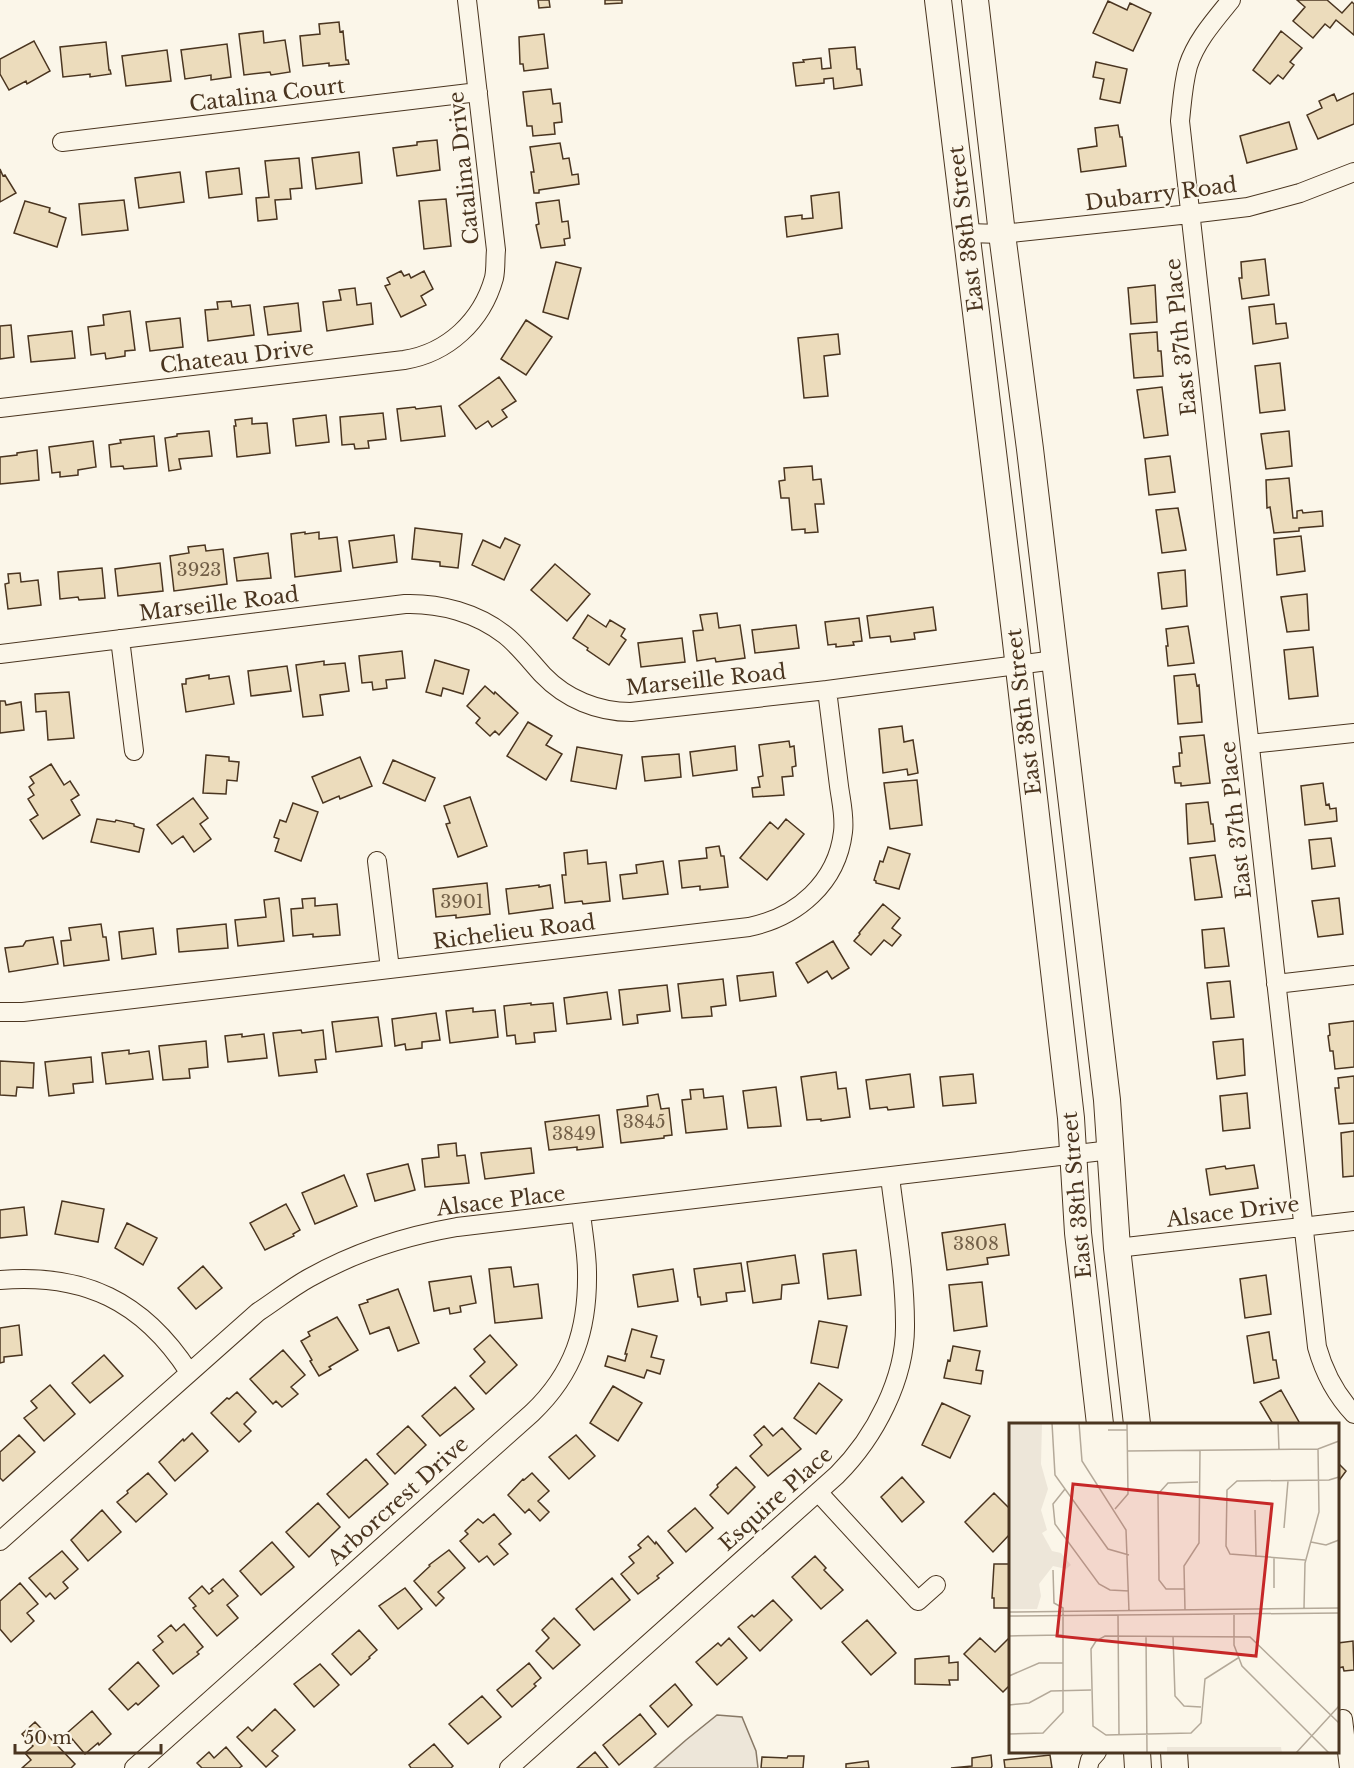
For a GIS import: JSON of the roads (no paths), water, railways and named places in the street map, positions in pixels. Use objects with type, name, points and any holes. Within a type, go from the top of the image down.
[{"type":"main road","name":"East 38th Street","points":[[938,0],[1071,1118],[1078,1233],[1100,1423]]},
{"type":"main road","name":"East 38th Street","points":[[975,0],[1107,1100],[1117,1248],[1137,1423]]},
{"type":"main road","points":[[1137,1753],[1138,1768]]},
{"type":"main road","points":[[1174,1753],[1175,1768]]},
{"type":"street","name":"Catalina Drive","points":[[467,0],[496,250],[494,276],[488,294],[480,310],[469,324]]},
{"type":"street","name":"East 37th Place","points":[[1231,0],[1200,40],[1188,67],[1180,121],[1317,1347],[1326,1373],[1340,1397],[1353,1412]]},
{"type":"street","name":"Catalina Court","points":[[62,142],[478,92]]},
{"type":"street","name":"Dubarry Road","points":[[967,233],[1002,234],[1239,208],[1274,201],[1317,188],[1354,172]]},
{"type":"street","name":"Chateau Drive","points":[[0,408],[411,359],[434,352],[453,340],[469,324]]},
{"type":"street","name":"Marseille Road","points":[[0,654],[419,604],[455,610],[490,625],[512,642],[559,689],[575,699],[602,709],[620,712],[639,712],[827,690],[1054,660]]},
{"type":"street","points":[[120,639],[134,751]]},
{"type":"street","name":"Richelieu Road","points":[[0,1012],[23,1012],[749,927],[771,921],[797,908],[816,891],[827,876],[839,851],[844,824],[827,690]]},
{"type":"street","points":[[1250,744],[1354,733]]},
{"type":"street","points":[[377,861],[390,969]]},
{"type":"street","points":[[1276,984],[1354,975]]},
{"type":"street","name":"Alsace Place","points":[[0,1541],[243,1323],[314,1276],[356,1256],[397,1241],[441,1230],[1111,1150]]},
{"type":"street","name":"Esquire Place","points":[[509,1768],[818,1492],[851,1461],[873,1431],[890,1396],[904,1342],[905,1304],[890,1177]]},
{"type":"street","name":"Arborcrest Drive","points":[[134,1768],[532,1413],[557,1384],[582,1334],[588,1271],[581,1213]]},
{"type":"street","name":"Alsace Drive","points":[[1117,1248],[1354,1221]]},
{"type":"street","points":[[0,1280],[26,1278],[57,1280],[110,1297],[141,1317],[154,1329],[173,1349],[189,1372]]},
{"type":"street","points":[[818,1492],[918,1601],[936,1584]]},
{"type":"street","points":[[1345,1719],[1349,1768]]},
{"type":"street","points":[[1088,1768],[1090,1760],[1096,1753]]}]
